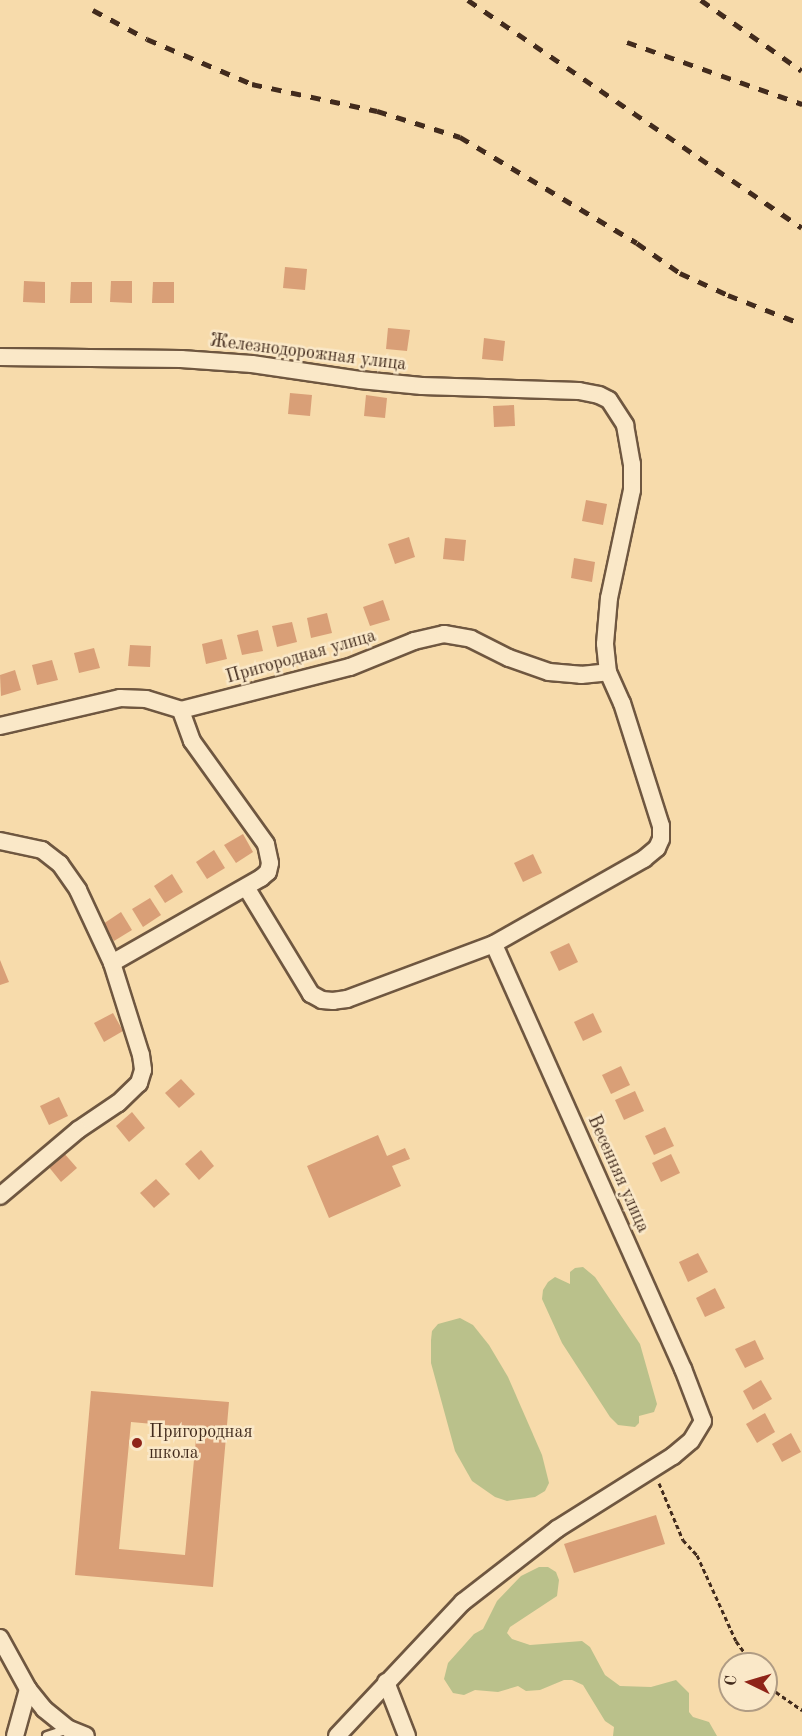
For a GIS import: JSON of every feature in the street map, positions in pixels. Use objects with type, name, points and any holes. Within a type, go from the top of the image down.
[{"type":"street","name":"Железнодорожная улица","points":[[0,357],[104,357],[232,362],[422,386],[579,391],[599,394],[609,400],[625,425],[632,464],[632,490],[609,598],[605,630],[608,672]]},
{"type":"street","name":"Пригородная улица","points":[[181,710],[350,666],[414,641],[444,634],[471,639],[509,658],[549,672],[581,675],[608,672]]},
{"type":"street","points":[[246,887],[311,994],[322,1000],[347,999],[494,944],[644,859],[657,848],[661,839],[658,817],[622,703],[608,672]]},
{"type":"street","points":[[0,726],[120,698],[146,699],[181,710],[192,741],[266,844],[270,854],[268,872],[246,887],[112,963]]},
{"type":"street","points":[[0,841],[42,850],[60,864],[78,890],[112,963],[141,1055],[143,1070],[139,1083],[118,1103],[78,1130],[0,1196]]},
{"type":"street","name":"Весенняя улица","points":[[494,944],[703,1421],[691,1441],[653,1470]]},
{"type":"street","points":[[337,1736],[442,1623],[479,1588],[557,1529],[653,1470]]},
{"type":"street","points":[[0,1638],[28,1689],[44,1709],[69,1729],[86,1736]]},
{"type":"street","points":[[386,1682],[407,1736]]},
{"type":"street","points":[[15,1736],[28,1689]]},
{"type":"lane","points":[[47,1736],[69,1729]]},
{"type":"path","points":[[653,1470],[683,1540],[697,1555],[736,1641],[744,1652]]},
{"type":"path","points":[[778,1693],[802,1710]]},
{"type":"green space","points":[[583,1267],[595,1277],[640,1344],[657,1404],[654,1412],[639,1416],[639,1423],[635,1427],[618,1425],[610,1417],[562,1343],[542,1299],[543,1290],[548,1282],[555,1277],[570,1284],[570,1272],[575,1268]]},
{"type":"green space","points":[[460,1318],[473,1325],[489,1345],[508,1377],[542,1455],[549,1483],[545,1491],[535,1497],[507,1501],[495,1497],[472,1481],[455,1451],[431,1363],[431,1340],[432,1331],[438,1324]]},
{"type":"green space","points":[[539,1567],[548,1567],[556,1572],[559,1580],[557,1596],[510,1627],[507,1633],[512,1639],[530,1645],[582,1641],[590,1647],[605,1675],[620,1686],[651,1687],[676,1680],[689,1693],[689,1712],[693,1717],[709,1722],[717,1736],[613,1736],[614,1727],[605,1721],[583,1685],[572,1680],[564,1680],[540,1690],[526,1691],[518,1686],[498,1692],[475,1690],[464,1695],[453,1693],[444,1679],[448,1663],[474,1634],[483,1629],[497,1601],[521,1576]]},
{"type":"building","points":[[285,267],[307,269],[305,290],[283,288]]},
{"type":"building","points":[[24,281],[45,282],[45,303],[23,302]]},
{"type":"building","points":[[111,281],[132,281],[132,303],[110,302]]},
{"type":"building","points":[[71,282],[92,282],[92,303],[70,303]]},
{"type":"building","points":[[153,282],[174,282],[174,303],[152,303]]},
{"type":"building","points":[[388,328],[410,330],[407,351],[386,349]]},
{"type":"building","points":[[484,338],[505,341],[503,361],[482,359]]},
{"type":"building","points":[[290,393],[312,395],[310,416],[288,414]]},
{"type":"building","points":[[366,395],[387,398],[385,418],[364,416]]},
{"type":"building","points":[[514,405],[515,426],[494,427],[493,406]]},
{"type":"building","points":[[586,500],[607,504],[603,525],[582,521]]},
{"type":"building","points":[[409,537],[415,557],[395,564],[388,544]]},
{"type":"building","points":[[445,538],[466,540],[464,561],[443,559]]},
{"type":"building","points":[[574,558],[595,562],[592,582],[571,578]]},
{"type":"building","points":[[383,600],[390,620],[370,626],[363,607]]},
{"type":"building","points":[[327,613],[332,633],[311,638],[307,618]]},
{"type":"building","points":[[292,622],[297,642],[277,647],[272,626]]},
{"type":"building","points":[[258,630],[263,651],[242,655],[237,635]]},
{"type":"building","points":[[222,639],[227,659],[206,664],[202,644]]},
{"type":"building","points":[[130,645],[151,646],[150,667],[128,666]]},
{"type":"building","points":[[94,648],[100,668],[79,673],[74,653]]},
{"type":"building","points":[[52,660],[58,680],[37,685],[32,665]]},
{"type":"building","points":[[15,670],[21,690],[1,696],[0,675]]},
{"type":"building","points":[[243,834],[253,852],[236,863],[224,845]]},
{"type":"building","points":[[214,850],[225,868],[207,879],[196,862]]},
{"type":"building","points":[[533,854],[542,873],[523,882],[514,863]]},
{"type":"building","points":[[172,874],[183,892],[165,903],[154,886]]},
{"type":"building","points":[[150,898],[161,915],[143,927],[132,909]]},
{"type":"building","points":[[121,912],[132,930],[114,941],[103,924]]},
{"type":"building","points":[[569,943],[578,962],[559,971],[550,952]]},
{"type":"building","points":[[0,960],[9,982],[0,985]]},
{"type":"building","points":[[113,1013],[123,1031],[104,1042],[94,1023]]},
{"type":"building","points":[[593,1013],[602,1032],[583,1041],[574,1022]]},
{"type":"building","points":[[621,1066],[630,1085],[611,1094],[602,1075]]},
{"type":"building","points":[[181,1079],[195,1094],[179,1108],[165,1093]]},
{"type":"building","points":[[635,1091],[644,1111],[624,1120],[615,1100]]},
{"type":"building","points":[[59,1097],[68,1116],[49,1125],[40,1106]]},
{"type":"building","points":[[132,1112],[145,1128],[129,1142],[116,1126]]},
{"type":"building","points":[[665,1127],[674,1146],[654,1155],[645,1136]]},
{"type":"building","points":[[378,1135],[387,1156],[405,1148],[410,1159],[392,1166],[401,1186],[329,1218],[307,1166]]},
{"type":"building","points":[[201,1150],[214,1166],[199,1180],[185,1164]]},
{"type":"building","points":[[63,1152],[77,1168],[61,1182],[48,1166]]},
{"type":"building","points":[[671,1154],[680,1173],[661,1182],[652,1163]]},
{"type":"building","points":[[156,1179],[170,1194],[154,1208],[140,1193]]},
{"type":"building","points":[[698,1253],[708,1272],[688,1282],[679,1262]]},
{"type":"building","points":[[715,1288],[725,1308],[705,1317],[696,1298]]},
{"type":"building","points":[[755,1340],[764,1359],[745,1368],[735,1349]]},
{"type":"building","points":[[761,1380],[772,1399],[753,1410],[743,1391]]},
{"type":"building","points":[[91,1391],[229,1402],[213,1587],[75,1575]],"holes":[[[131,1422],[197,1428],[185,1555],[119,1549]]]},
{"type":"building","points":[[765,1413],[775,1432],[757,1443],[746,1424]]},
{"type":"building","points":[[791,1433],[801,1452],[782,1462],[772,1444]]},
{"type":"building","points":[[656,1515],[665,1544],[574,1573],[564,1544]]},
{"type":"railway","points":[[468,0],[802,228]]},
{"type":"railway","points":[[701,0],[802,71]]},
{"type":"railway","points":[[93,10],[147,39],[252,84],[377,111],[460,137],[637,243],[680,273],[802,324]]},
{"type":"railway","points":[[627,42],[802,104]]},
{"type":"place","name":"Пригородная школа","points":[[137,1443]]}]
